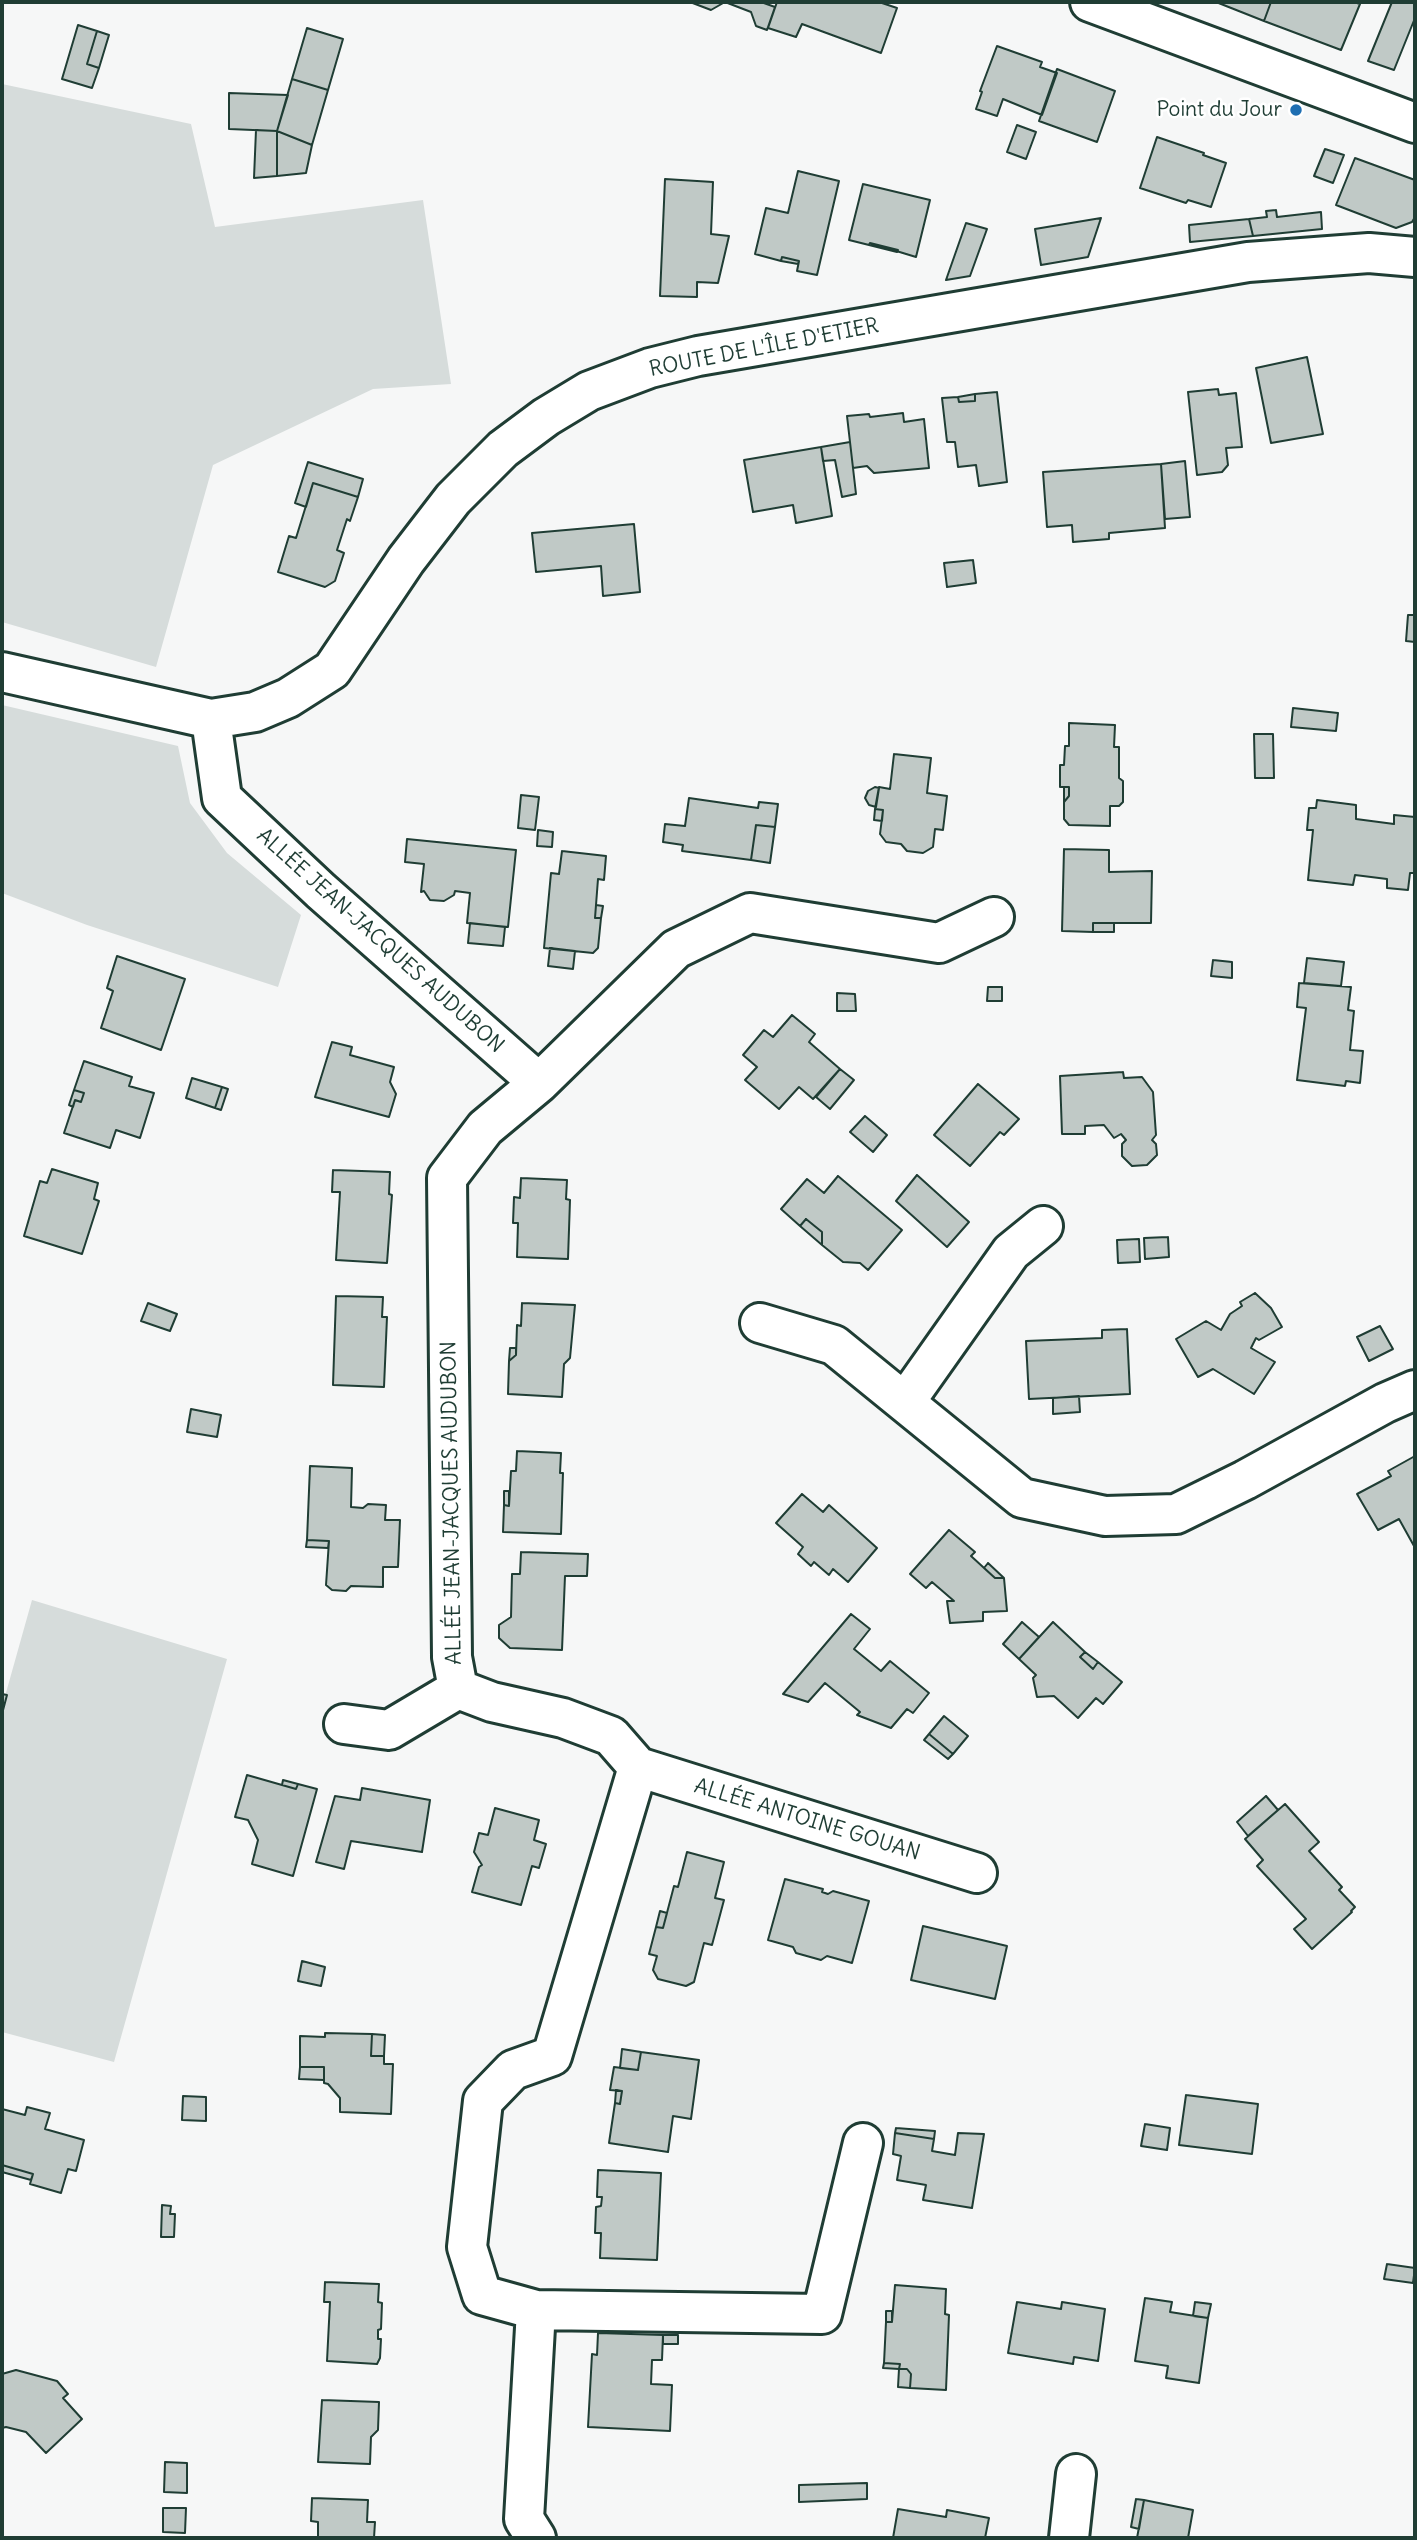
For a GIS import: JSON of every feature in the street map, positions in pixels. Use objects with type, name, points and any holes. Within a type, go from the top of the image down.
[{"type":"street","points":[[1090,2],[1415,123]]},
{"type":"street","name":"ROUTE DE L'ÎLE D'ETIER","points":[[2,672],[211,719],[255,712],[288,698],[332,670],[406,560],[453,499],[503,449],[546,417],[589,391],[650,368],[698,356],[1248,262],[1369,253],[1415,257]]},
{"type":"street","name":"ALLÉE JEAN-JACQUES AUDUBON","points":[[211,719],[222,798],[321,891],[539,1083],[485,1128],[447,1178],[452,1657],[458,1689],[492,1702],[563,1718],[611,1736],[638,1767]]},
{"type":"street","points":[[539,1083],[676,949],[750,913],[939,943],[994,917]]},
{"type":"street","points":[[905,1402],[1011,1252],[1043,1226]]},
{"type":"street","points":[[760,1323],[834,1345],[1022,1498],[1105,1516],[1176,1514],[1245,1480],[1385,1403],[1415,1390]]},
{"type":"street","points":[[344,1724],[389,1730],[458,1689]]},
{"type":"street","points":[[638,1767],[552,2056],[513,2070],[483,2101],[467,2247],[482,2295],[536,2310],[822,2314],[863,2143]]},
{"type":"street","name":"ALLÉE ANTOINE GOUAN","points":[[638,1767],[977,1873]]},
{"type":"street","points":[[536,2310],[524,2519],[536,2538]]},
{"type":"street","points":[[1069,2538],[1076,2474]]},
{"type":"shaded area","points":[[2,84],[191,124],[215,227],[423,200],[451,384],[373,389],[213,465],[156,667],[2,622]]},
{"type":"shaded area","points":[[2,705],[178,746],[190,803],[227,853],[301,915],[278,987],[87,925],[2,893]]},
{"type":"shaded area","points":[[32,1600],[227,1659],[114,2062],[2,2032],[2,1707]]},
{"type":"building","points":[[690,2],[725,2],[711,10]]},
{"type":"building","points":[[725,2],[761,2],[775,7],[767,30],[756,26],[751,12]]},
{"type":"building","points":[[777,2],[879,2],[897,8],[881,53],[802,24],[796,37],[768,28]]},
{"type":"building","points":[[1216,2],[1271,2],[1264,21]]},
{"type":"building","points":[[1271,2],[1360,4],[1341,50],[1264,21]]},
{"type":"building","points":[[1392,2],[1415,2],[1415,18],[1394,70],[1368,61]]},
{"type":"building","points":[[78,25],[97,31],[87,64],[99,68],[92,88],[62,79]]},
{"type":"building","points":[[307,28],[343,39],[328,90],[292,79]]},
{"type":"building","points":[[97,31],[109,35],[99,68],[87,64]]},
{"type":"building","points":[[997,46],[1042,62],[1040,67],[1057,73],[1042,115],[1003,99],[997,116],[976,109]]},
{"type":"building","points":[[1057,69],[1115,91],[1097,142],[1039,121]]},
{"type":"building","points":[[292,79],[328,90],[312,145],[277,131]]},
{"type":"building","points":[[229,93],[288,95],[277,131],[229,129]]},
{"type":"building","points":[[1017,125],[1036,132],[1026,159],[1007,152]]},
{"type":"building","points":[[256,130],[277,131],[277,176],[254,178]]},
{"type":"building","points":[[277,131],[312,145],[306,173],[277,176]]},
{"type":"building","points":[[1157,137],[1226,163],[1211,207],[1188,200],[1186,203],[1140,188]]},
{"type":"building","points":[[1325,149],[1344,155],[1333,183],[1314,176]]},
{"type":"building","points":[[1355,158],[1415,180],[1415,217],[1412,222],[1396,228],[1336,205]]},
{"type":"building","points":[[798,171],[839,181],[817,275],[797,271],[799,261],[782,257],[781,261],[755,254],[766,208],[788,213]]},
{"type":"building","points":[[665,179],[713,182],[711,234],[729,236],[718,283],[697,282],[697,297],[660,296]]},
{"type":"building","points":[[863,184],[930,200],[916,257],[870,243],[869,245],[849,240]]},
{"type":"building","points":[[1276,210],[1277,217],[1321,212],[1322,229],[1253,236],[1249,219],[1267,217],[1266,211]]},
{"type":"building","points":[[1101,218],[1088,257],[1041,265],[1035,229]]},
{"type":"building","points":[[1249,219],[1253,236],[1190,242],[1189,225]]},
{"type":"building","points":[[966,223],[987,229],[970,276],[946,280]]},
{"type":"building","points":[[870,243],[898,250],[897,252],[869,245]]},
{"type":"building","points":[[782,257],[799,261],[798,264],[781,261]]},
{"type":"building","points":[[1307,357],[1323,434],[1271,443],[1256,368]]},
{"type":"building","points":[[1218,389],[1219,395],[1236,393],[1242,447],[1226,448],[1228,465],[1222,472],[1197,475],[1188,392]]},
{"type":"building","points":[[997,392],[1007,482],[979,486],[976,465],[958,467],[955,442],[947,442],[942,398],[958,397],[959,402],[975,401],[975,394]]},
{"type":"building","points":[[975,394],[975,401],[959,402],[958,397]]},
{"type":"building","points":[[903,413],[904,422],[924,419],[929,468],[874,473],[867,466],[853,468],[847,416],[869,414],[870,417]]},
{"type":"building","points":[[850,442],[856,494],[842,497],[835,460],[823,461],[821,447]]},
{"type":"building","points":[[821,447],[832,516],[796,523],[793,505],[753,512],[744,460]]},
{"type":"building","points":[[1185,461],[1190,517],[1165,519],[1161,464]]},
{"type":"building","points":[[308,462],[363,479],[358,497],[313,483],[306,507],[295,503]]},
{"type":"building","points":[[1161,464],[1165,528],[1109,533],[1109,539],[1073,542],[1072,525],[1047,527],[1043,472]]},
{"type":"building","points":[[313,483],[358,497],[350,521],[347,519],[337,550],[344,553],[335,581],[325,587],[278,572],[289,536],[296,538]]},
{"type":"building","points":[[634,524],[640,592],[603,596],[601,566],[536,572],[532,533]]},
{"type":"building","points":[[973,560],[976,583],[947,587],[944,563]]},
{"type":"building","points":[[1408,615],[1415,615],[1415,642],[1406,641]]},
{"type":"building","points":[[1293,708],[1338,713],[1336,731],[1291,727]]},
{"type":"building","points":[[1069,723],[1115,725],[1114,747],[1119,747],[1119,778],[1123,781],[1123,802],[1119,806],[1110,806],[1110,826],[1069,825],[1064,819],[1064,802],[1069,796],[1069,787],[1060,787],[1060,765],[1064,765],[1065,746],[1069,746]]},
{"type":"building","points":[[1254,734],[1273,734],[1274,778],[1255,778]]},
{"type":"building","points":[[894,754],[931,758],[927,793],[947,796],[943,830],[935,829],[933,847],[923,853],[907,851],[901,844],[886,842],[880,834],[883,810],[875,809],[879,787],[890,789]]},
{"type":"building","points":[[1064,787],[1069,787],[1069,796],[1064,802]]},
{"type":"building","points":[[879,788],[876,807],[869,805],[865,798],[868,791]]},
{"type":"building","points":[[521,795],[539,797],[535,830],[518,828]]},
{"type":"building","points":[[689,798],[758,808],[759,802],[778,804],[775,827],[756,825],[751,860],[682,851],[683,845],[663,842],[665,824],[685,826]]},
{"type":"building","points":[[1317,800],[1356,805],[1356,819],[1394,824],[1394,815],[1415,817],[1415,873],[1410,873],[1408,890],[1387,888],[1387,879],[1355,875],[1353,885],[1308,880],[1313,830],[1307,830],[1309,808],[1316,808]]},
{"type":"building","points":[[875,809],[883,810],[882,821],[874,820]]},
{"type":"building","points":[[756,825],[775,827],[770,863],[751,860]]},
{"type":"building","points":[[538,830],[553,832],[552,847],[537,846]]},
{"type":"building","points":[[407,839],[516,850],[508,927],[467,923],[470,893],[455,891],[454,895],[444,901],[430,900],[424,891],[421,892],[424,864],[405,862]]},
{"type":"building","points":[[1064,849],[1109,850],[1109,872],[1152,871],[1151,923],[1093,923],[1093,932],[1062,931]]},
{"type":"building","points":[[562,851],[606,856],[604,880],[598,879],[595,918],[601,918],[598,948],[593,953],[544,948],[551,873],[559,874]]},
{"type":"building","points":[[596,905],[603,906],[601,918],[595,918]]},
{"type":"building","points":[[470,923],[505,927],[503,946],[468,943]]},
{"type":"building","points":[[1093,923],[1114,923],[1114,932],[1093,932]]},
{"type":"building","points":[[550,948],[575,951],[573,969],[548,966]]},
{"type":"building","points":[[117,956],[185,979],[161,1050],[101,1028],[113,991],[107,988]]},
{"type":"building","points":[[1307,958],[1344,962],[1341,986],[1304,983]]},
{"type":"building","points":[[1213,960],[1232,962],[1232,978],[1211,976]]},
{"type":"building","points":[[1299,983],[1351,987],[1348,1010],[1354,1011],[1350,1050],[1363,1051],[1360,1083],[1346,1081],[1345,1086],[1297,1080],[1306,1008],[1297,1007]]},
{"type":"building","points":[[988,987],[1002,987],[1002,1001],[987,1001]]},
{"type":"building","points":[[837,993],[855,994],[856,1011],[837,1011]]},
{"type":"building","points":[[792,1015],[815,1034],[809,1042],[840,1069],[813,1099],[799,1087],[779,1109],[745,1080],[757,1067],[743,1055],[764,1030],[773,1037]]},
{"type":"building","points":[[332,1042],[352,1047],[350,1055],[394,1067],[390,1082],[396,1094],[389,1117],[315,1097]]},
{"type":"building","points":[[84,1061],[132,1077],[129,1086],[154,1093],[140,1138],[116,1130],[110,1148],[64,1133],[75,1100],[81,1102],[84,1093],[74,1090]]},
{"type":"building","points":[[840,1069],[854,1080],[830,1109],[816,1097]]},
{"type":"building","points":[[1123,1072],[1124,1078],[1142,1077],[1153,1092],[1156,1135],[1152,1140],[1156,1144],[1157,1155],[1147,1165],[1132,1166],[1122,1156],[1122,1144],[1126,1140],[1121,1134],[1114,1138],[1104,1125],[1085,1126],[1085,1134],[1062,1134],[1060,1076]]},
{"type":"building","points":[[192,1078],[222,1087],[215,1108],[186,1098]]},
{"type":"building","points":[[978,1084],[1019,1119],[1004,1135],[1000,1132],[970,1166],[934,1135]]},
{"type":"building","points":[[222,1087],[228,1089],[221,1110],[215,1108]]},
{"type":"building","points":[[74,1090],[84,1093],[81,1102],[75,1100],[73,1107],[69,1105]]},
{"type":"building","points":[[865,1116],[887,1135],[873,1152],[850,1132]]},
{"type":"building","points":[[52,1169],[98,1183],[94,1199],[99,1201],[82,1254],[24,1236],[40,1181],[47,1183]]},
{"type":"building","points":[[333,1170],[390,1172],[389,1194],[392,1195],[387,1263],[336,1260],[340,1192],[332,1192]]},
{"type":"building","points":[[917,1175],[969,1222],[947,1247],[896,1201]]},
{"type":"building","points":[[838,1176],[902,1230],[868,1270],[860,1263],[843,1262],[822,1245],[822,1232],[806,1219],[800,1226],[781,1209],[807,1179],[824,1193]]},
{"type":"building","points":[[521,1178],[567,1180],[566,1199],[570,1200],[568,1259],[517,1257],[518,1223],[513,1223],[514,1197],[520,1198]]},
{"type":"building","points":[[806,1219],[822,1232],[822,1245],[800,1226]]},
{"type":"building","points":[[1168,1237],[1169,1257],[1145,1259],[1144,1238]]},
{"type":"building","points":[[1139,1239],[1140,1262],[1118,1263],[1117,1240]]},
{"type":"building","points":[[1255,1293],[1271,1308],[1282,1327],[1259,1340],[1256,1338],[1251,1348],[1275,1362],[1254,1394],[1213,1369],[1198,1377],[1176,1339],[1206,1321],[1221,1330],[1230,1314],[1242,1306],[1240,1302]]},
{"type":"building","points":[[336,1296],[383,1297],[382,1317],[387,1317],[384,1387],[333,1385]]},
{"type":"building","points":[[148,1303],[177,1314],[170,1331],[141,1321]]},
{"type":"building","points":[[522,1303],[575,1305],[570,1358],[564,1364],[562,1397],[508,1394],[509,1361],[516,1355],[517,1325],[521,1326]]},
{"type":"building","points":[[1380,1326],[1393,1349],[1369,1361],[1357,1337]]},
{"type":"building","points":[[1127,1329],[1130,1394],[1029,1399],[1026,1341],[1102,1338],[1102,1330]]},
{"type":"building","points":[[510,1348],[516,1348],[516,1355],[509,1361]]},
{"type":"building","points":[[1079,1396],[1080,1412],[1053,1414],[1053,1398]]},
{"type":"building","points":[[191,1409],[221,1415],[217,1437],[187,1432]]},
{"type":"building","points":[[517,1451],[561,1453],[561,1534],[503,1532],[504,1505],[509,1506],[511,1471],[516,1471]]},
{"type":"building","points":[[1415,1456],[1414,1546],[1399,1519],[1378,1530],[1357,1494],[1391,1476],[1388,1471]]},
{"type":"building","points":[[310,1466],[352,1468],[351,1507],[386,1505],[385,1520],[400,1520],[398,1567],[383,1567],[383,1587],[351,1586],[346,1591],[332,1590],[326,1585],[329,1541],[307,1540]]},
{"type":"building","points":[[504,1491],[509,1491],[509,1506],[504,1505]]},
{"type":"building","points":[[802,1494],[823,1512],[829,1505],[877,1548],[848,1582],[833,1569],[829,1575],[814,1562],[811,1566],[798,1554],[803,1547],[776,1523]]},
{"type":"building","points":[[949,1530],[975,1552],[971,1556],[995,1578],[1004,1578],[1007,1611],[983,1612],[983,1621],[950,1623],[947,1601],[954,1601],[932,1582],[926,1588],[910,1574]]},
{"type":"building","points":[[307,1540],[329,1541],[328,1548],[306,1547]]},
{"type":"building","points":[[521,1552],[588,1554],[587,1576],[565,1576],[562,1650],[510,1648],[499,1638],[499,1625],[511,1617],[512,1574],[520,1574]]},
{"type":"building","points":[[988,1563],[1004,1578],[995,1578],[984,1568]]},
{"type":"building","points":[[851,1614],[870,1629],[854,1649],[881,1671],[890,1661],[929,1693],[913,1713],[907,1709],[891,1728],[857,1715],[860,1712],[825,1683],[808,1702],[783,1694]]},
{"type":"building","points":[[1022,1622],[1039,1637],[1019,1659],[1003,1644]]},
{"type":"building","points":[[1053,1622],[1085,1652],[1080,1657],[1093,1669],[1098,1662],[1122,1682],[1103,1704],[1096,1698],[1078,1718],[1054,1696],[1037,1697],[1033,1678],[1036,1675],[1019,1659]]},
{"type":"building","points":[[1085,1652],[1098,1662],[1093,1669],[1080,1657]]},
{"type":"building","points":[[2,1694],[7,1695],[2,1714]]},
{"type":"building","points":[[944,1716],[968,1736],[953,1754],[929,1734]]},
{"type":"building","points":[[929,1734],[953,1754],[948,1759],[924,1740]]},
{"type":"building","points":[[247,1775],[296,1789],[298,1784],[317,1789],[293,1876],[252,1864],[258,1840],[248,1820],[235,1817]]},
{"type":"building","points":[[283,1780],[298,1784],[296,1789],[282,1785]]},
{"type":"building","points":[[362,1788],[430,1800],[422,1852],[351,1841],[344,1869],[316,1862],[335,1796],[360,1800]]},
{"type":"building","points":[[1266,1796],[1278,1810],[1248,1836],[1237,1822]]},
{"type":"building","points":[[1285,1804],[1319,1842],[1309,1851],[1342,1887],[1339,1890],[1355,1907],[1312,1949],[1294,1929],[1306,1919],[1257,1866],[1263,1860],[1245,1839]]},
{"type":"building","points":[[495,1808],[539,1820],[534,1840],[546,1844],[539,1868],[532,1866],[521,1905],[472,1892],[479,1867],[482,1865],[474,1852],[479,1833],[488,1835]]},
{"type":"building","points":[[687,1852],[724,1862],[715,1898],[724,1900],[712,1945],[704,1943],[694,1982],[686,1986],[658,1979],[653,1970],[657,1956],[649,1954],[656,1927],[663,1928],[674,1886],[678,1887]]},
{"type":"building","points":[[785,1879],[823,1889],[822,1892],[828,1894],[833,1891],[869,1901],[852,1963],[827,1956],[821,1960],[796,1953],[793,1947],[768,1940]]},
{"type":"building","points":[[660,1911],[667,1913],[663,1928],[656,1927]]},
{"type":"building","points":[[923,1926],[1007,1946],[995,1999],[911,1980]]},
{"type":"building","points":[[302,1961],[325,1967],[321,1986],[298,1981]]},
{"type":"building","points":[[325,2033],[372,2034],[371,2056],[384,2056],[384,2064],[393,2064],[391,2114],[340,2112],[340,2098],[324,2083],[324,2067],[300,2067],[300,2036],[325,2037]]},
{"type":"building","points":[[372,2034],[385,2035],[384,2056],[371,2056]]},
{"type":"building","points":[[622,2049],[641,2052],[638,2070],[620,2068]]},
{"type":"building","points":[[641,2052],[699,2060],[691,2119],[673,2116],[668,2152],[609,2143],[615,2103],[620,2104],[622,2091],[610,2090],[614,2067],[638,2070]]},
{"type":"building","points":[[300,2067],[324,2067],[324,2080],[299,2079]]},
{"type":"building","points":[[616,2090],[622,2091],[620,2104],[615,2103]]},
{"type":"building","points":[[1186,2095],[1258,2104],[1252,2154],[1179,2145]]},
{"type":"building","points":[[183,2096],[206,2097],[206,2121],[182,2120]]},
{"type":"building","points":[[27,2107],[50,2113],[45,2129],[84,2140],[76,2171],[68,2169],[61,2193],[30,2184],[33,2174],[2,2165],[2,2109],[25,2115]]},
{"type":"building","points":[[1145,2124],[1170,2128],[1167,2150],[1141,2146]]},
{"type":"building","points":[[896,2128],[935,2131],[934,2139],[895,2133]]},
{"type":"building","points":[[895,2133],[934,2139],[932,2151],[955,2155],[958,2133],[984,2134],[972,2208],[923,2200],[926,2185],[897,2180],[901,2156],[893,2154]]},
{"type":"building","points":[[2,2165],[33,2174],[31,2180],[2,2172]]},
{"type":"building","points":[[598,2170],[661,2173],[657,2260],[600,2258],[601,2233],[595,2233],[596,2207],[601,2206],[602,2197],[597,2197]]},
{"type":"building","points":[[162,2205],[171,2206],[170,2214],[175,2214],[174,2237],[161,2237]]},
{"type":"building","points":[[1387,2264],[1415,2268],[1413,2283],[1384,2279]]},
{"type":"building","points":[[325,2282],[379,2284],[378,2302],[382,2303],[381,2329],[378,2330],[378,2339],[381,2339],[380,2358],[377,2364],[327,2361],[330,2302],[324,2302]]},
{"type":"building","points":[[895,2285],[946,2289],[945,2314],[949,2315],[946,2390],[910,2388],[911,2374],[907,2369],[899,2369],[900,2364],[884,2363],[886,2322],[892,2322]]},
{"type":"building","points":[[1145,2298],[1172,2302],[1170,2312],[1208,2318],[1199,2383],[1166,2378],[1168,2366],[1135,2361]]},
{"type":"building","points":[[1017,2302],[1061,2309],[1062,2302],[1105,2309],[1098,2361],[1074,2357],[1073,2364],[1008,2353]]},
{"type":"building","points":[[1195,2302],[1211,2304],[1208,2318],[1193,2316]]},
{"type":"building","points":[[886,2311],[892,2311],[892,2322],[886,2322]]},
{"type":"building","points":[[598,2333],[663,2335],[662,2360],[652,2360],[651,2384],[672,2385],[670,2431],[588,2427],[592,2354],[597,2355]]},
{"type":"building","points":[[663,2335],[678,2335],[678,2344],[663,2344]]},
{"type":"building","points":[[884,2363],[900,2364],[899,2369],[883,2368]]},
{"type":"building","points":[[899,2369],[907,2369],[911,2374],[910,2388],[898,2387]]},
{"type":"building","points":[[16,2370],[57,2381],[68,2394],[63,2398],[82,2419],[46,2453],[26,2432],[2,2428],[2,2374]]},
{"type":"building","points":[[322,2400],[379,2402],[378,2430],[371,2437],[370,2464],[318,2462]]},
{"type":"building","points":[[165,2462],[187,2463],[187,2493],[164,2492]]},
{"type":"building","points":[[867,2483],[867,2499],[799,2502],[799,2485]]},
{"type":"building","points":[[312,2498],[368,2500],[367,2522],[375,2522],[374,2538],[318,2538],[318,2522],[311,2521]]},
{"type":"building","points":[[1136,2499],[1144,2500],[1139,2529],[1131,2527]]},
{"type":"building","points":[[1144,2500],[1193,2510],[1188,2538],[1137,2538]]},
{"type":"building","points":[[163,2508],[186,2508],[185,2533],[163,2532]]},
{"type":"building","points":[[898,2509],[946,2517],[947,2510],[989,2518],[985,2538],[893,2538]]},
{"type":"place","name":"Point du Jour","points":[[1296,110]]}]
